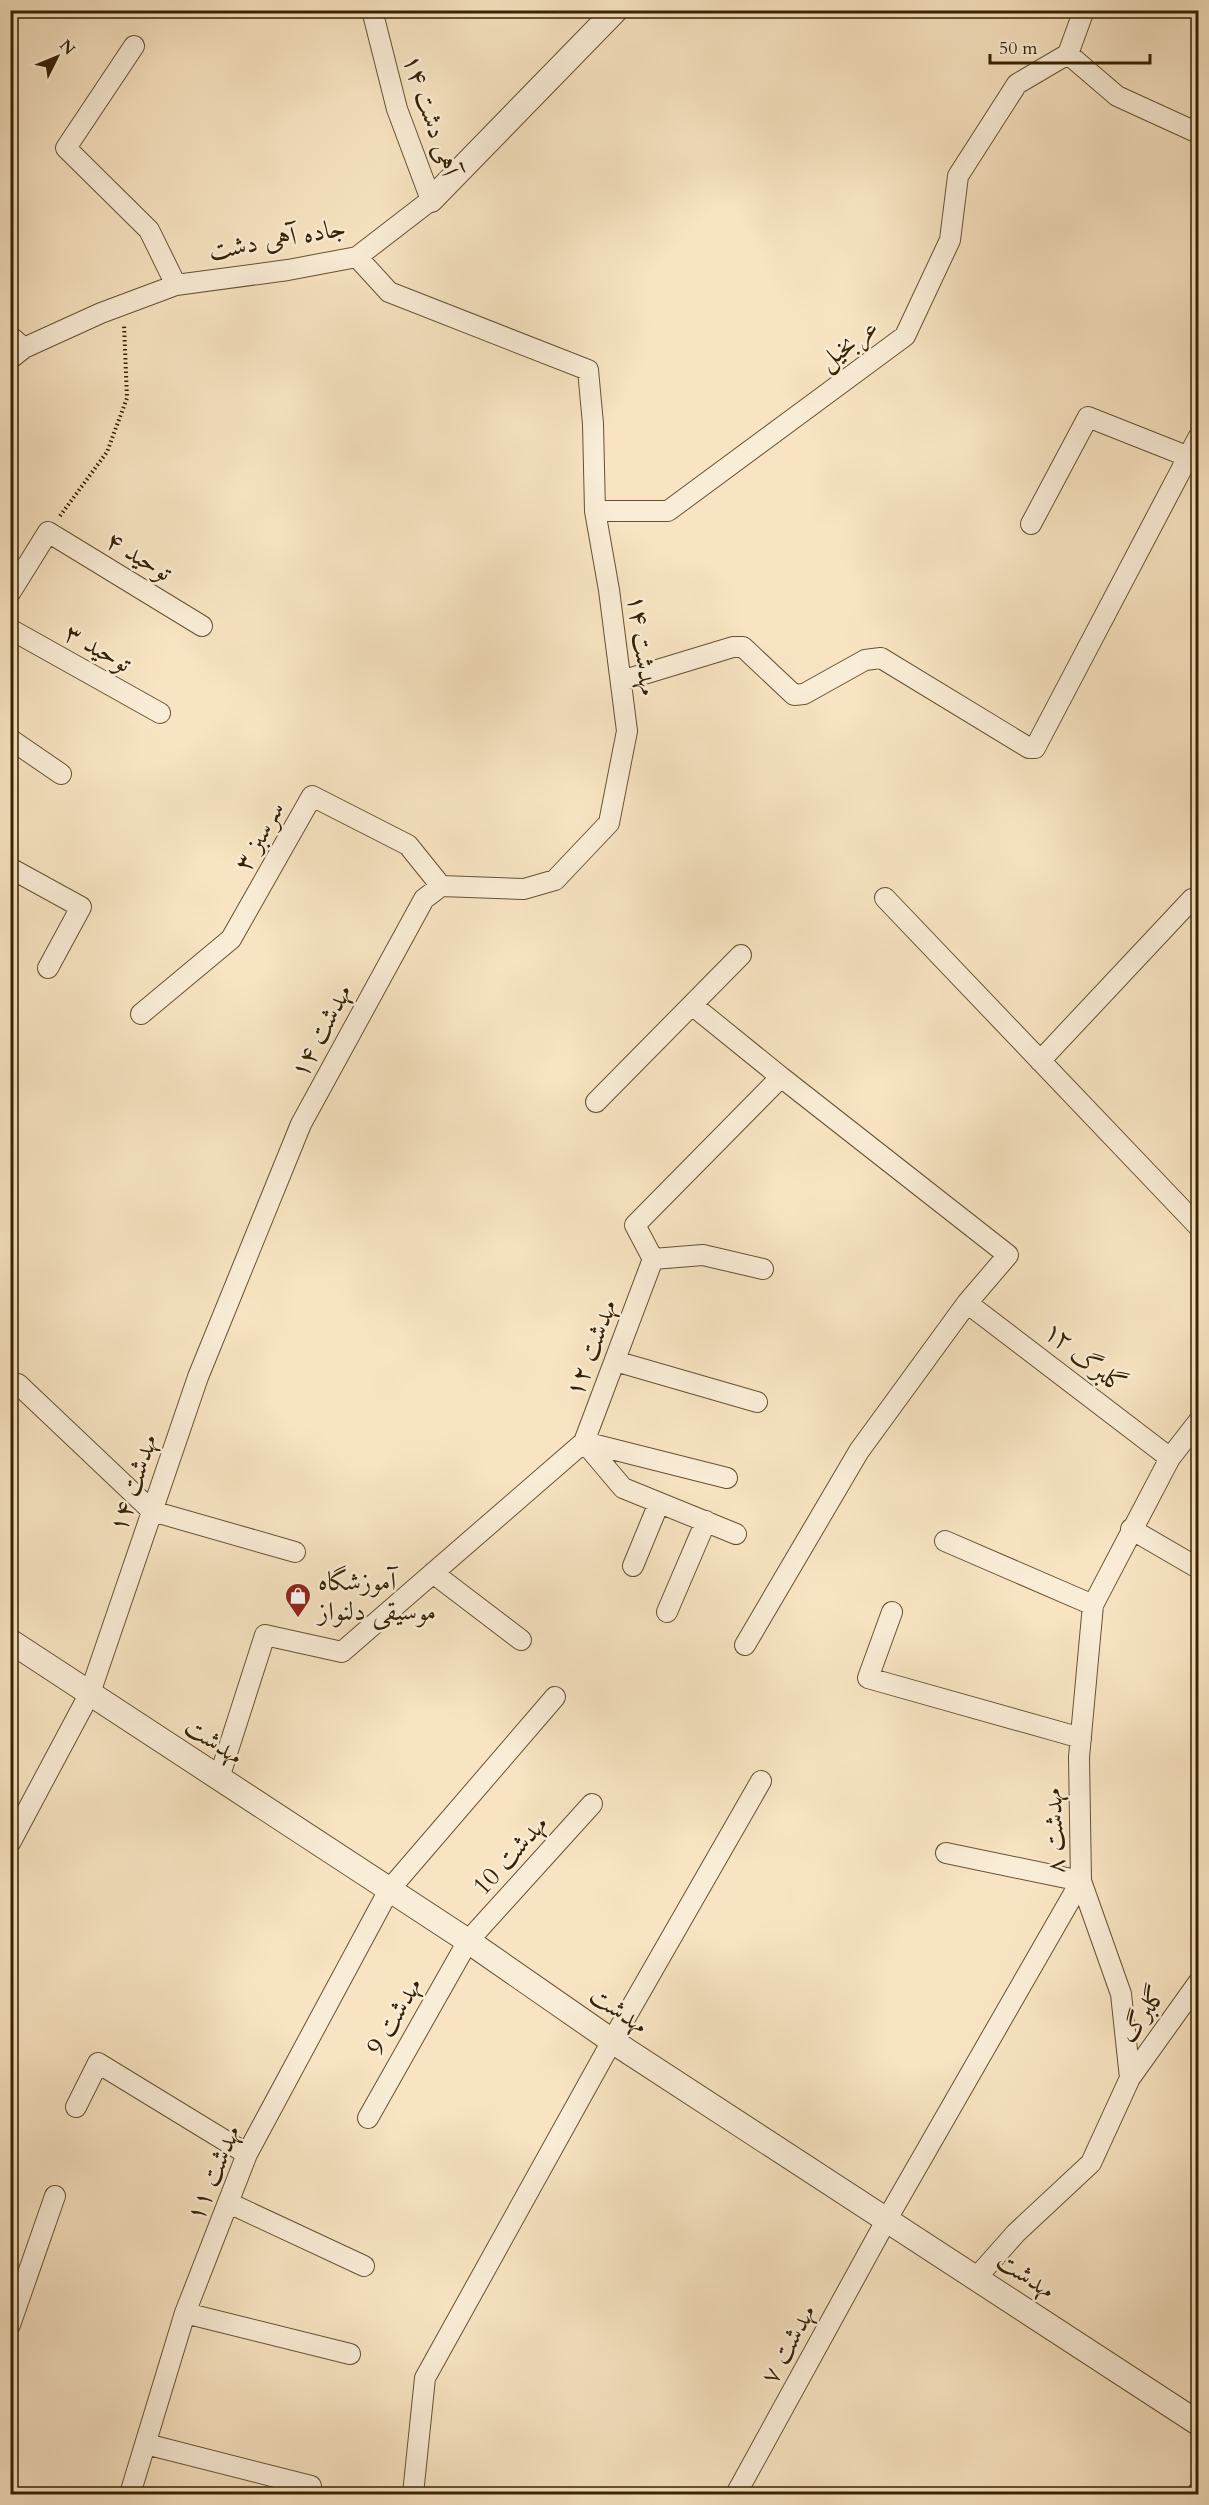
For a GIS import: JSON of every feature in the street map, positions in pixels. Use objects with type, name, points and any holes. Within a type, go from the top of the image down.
[{"type":"street","name":"آهی دشت ۱۴","points":[[372,10],[397,108],[431,200]]},
{"type":"street","name":"جاده آهی دشت","points":[[15,348],[176,285],[288,270],[357,257],[431,200],[616,10]]},
{"type":"street","points":[[1084,10],[1068,54],[1117,96],[1198,134]]},
{"type":"street","points":[[134,46],[66,148],[149,230],[176,285]]},
{"type":"street","name":"عربخیل","points":[[595,511],[668,511],[905,336],[950,240],[958,176],[1017,84],[1068,54]]},
{"type":"street","name":"مهدشت ۱۴","points":[[10,1843],[90,1693],[198,1377],[301,1125],[423,898],[441,886],[524,889],[555,880],[609,823],[627,731],[609,590],[595,511],[593,424],[588,370],[389,292],[357,257]]},
{"type":"street","points":[[1031,524],[1088,417],[1189,457]]},
{"type":"street","points":[[621,681],[733,647],[742,647],[794,695],[804,694],[865,660],[881,658],[1029,748],[1035,748],[1198,438]]},
{"type":"street","points":[[10,593],[48,532]]},
{"type":"street","name":"توحید ۴","points":[[48,532],[202,626]]},
{"type":"street","name":"توحید ۳","points":[[10,629],[160,713]]},
{"type":"street","points":[[10,740],[61,774]]},
{"type":"street","name":"سرسبز ۳","points":[[141,1014],[231,939],[312,796],[408,845],[441,886]]},
{"type":"street","points":[[10,868],[81,907],[48,968]]},
{"type":"street","points":[[885,898],[1198,1226]]},
{"type":"street","points":[[1041,1061],[1192,899]]},
{"type":"street","points":[[596,1102],[741,955]]},
{"type":"street","points":[[692,1005],[1008,1254],[967,1303],[859,1451],[745,1644]]},
{"type":"street","points":[[763,1269],[703,1255],[653,1259],[635,1225],[781,1077]]},
{"type":"street","name":"مهدشت ۱۲","points":[[219,1778],[265,1635],[342,1652],[584,1442],[653,1259]]},
{"type":"street","name":"گلبرگ ١٢","points":[[967,1303],[1170,1458]]},
{"type":"street","points":[[615,1361],[757,1402]]},
{"type":"street","points":[[18,1384],[152,1511],[295,1552]]},
{"type":"street","name":"مهدشت ۸","points":[[1130,2078],[1121,1994],[1081,1881],[1079,1757],[1093,1605],[1170,1458],[1191,1447],[1198,1422]]},
{"type":"street","points":[[584,1442],[727,1478]]},
{"type":"street","points":[[584,1442],[622,1488],[736,1534]]},
{"type":"street","points":[[633,1566],[659,1503]]},
{"type":"street","points":[[667,1612],[706,1521]]},
{"type":"street","points":[[1131,1529],[1198,1568]]},
{"type":"street","points":[[945,1541],[1093,1605]]},
{"type":"street","points":[[433,1573],[521,1640]]},
{"type":"street","points":[[892,1612],[868,1678],[1081,1738]]},
{"type":"street","name":"مهدشت","points":[[10,1641],[468,1941],[612,2041],[1198,2423]]},
{"type":"street","name":"مهدشت ۱۱","points":[[136,2493],[146,2444],[186,2313],[247,2154],[389,1890],[555,1698]]},
{"type":"street","points":[[413,2494],[424,2378],[612,2041],[761,1781]]},
{"type":"street","name":"مهدشت 10","points":[[468,1941],[592,1804]]},
{"type":"street","points":[[946,1852],[1081,1881]]},
{"type":"street","name":"مهدشت ۷","points":[[736,2494],[887,2219],[1081,1881]]},
{"type":"street","name":"مهدشت 9","points":[[368,2118],[468,1941]]},
{"type":"street","name":"گلبرگ","points":[[1130,2078],[1198,1983]]},
{"type":"street","points":[[76,2107],[98,2063],[247,2154]]},
{"type":"street","points":[[977,2277],[1016,2233],[1091,2163],[1130,2078]]},
{"type":"street","points":[[11,2323],[55,2196]]},
{"type":"street","points":[[229,2203],[364,2266]]},
{"type":"street","points":[[186,2313],[350,2354]]},
{"type":"street","points":[[146,2444],[311,2486]]},
{"type":"path","points":[[48,532],[107,452],[127,398],[123,305]]},
{"type":"place","name":"آموزشگاه موسیقی دلنواز","points":[[298,1619]]}]
